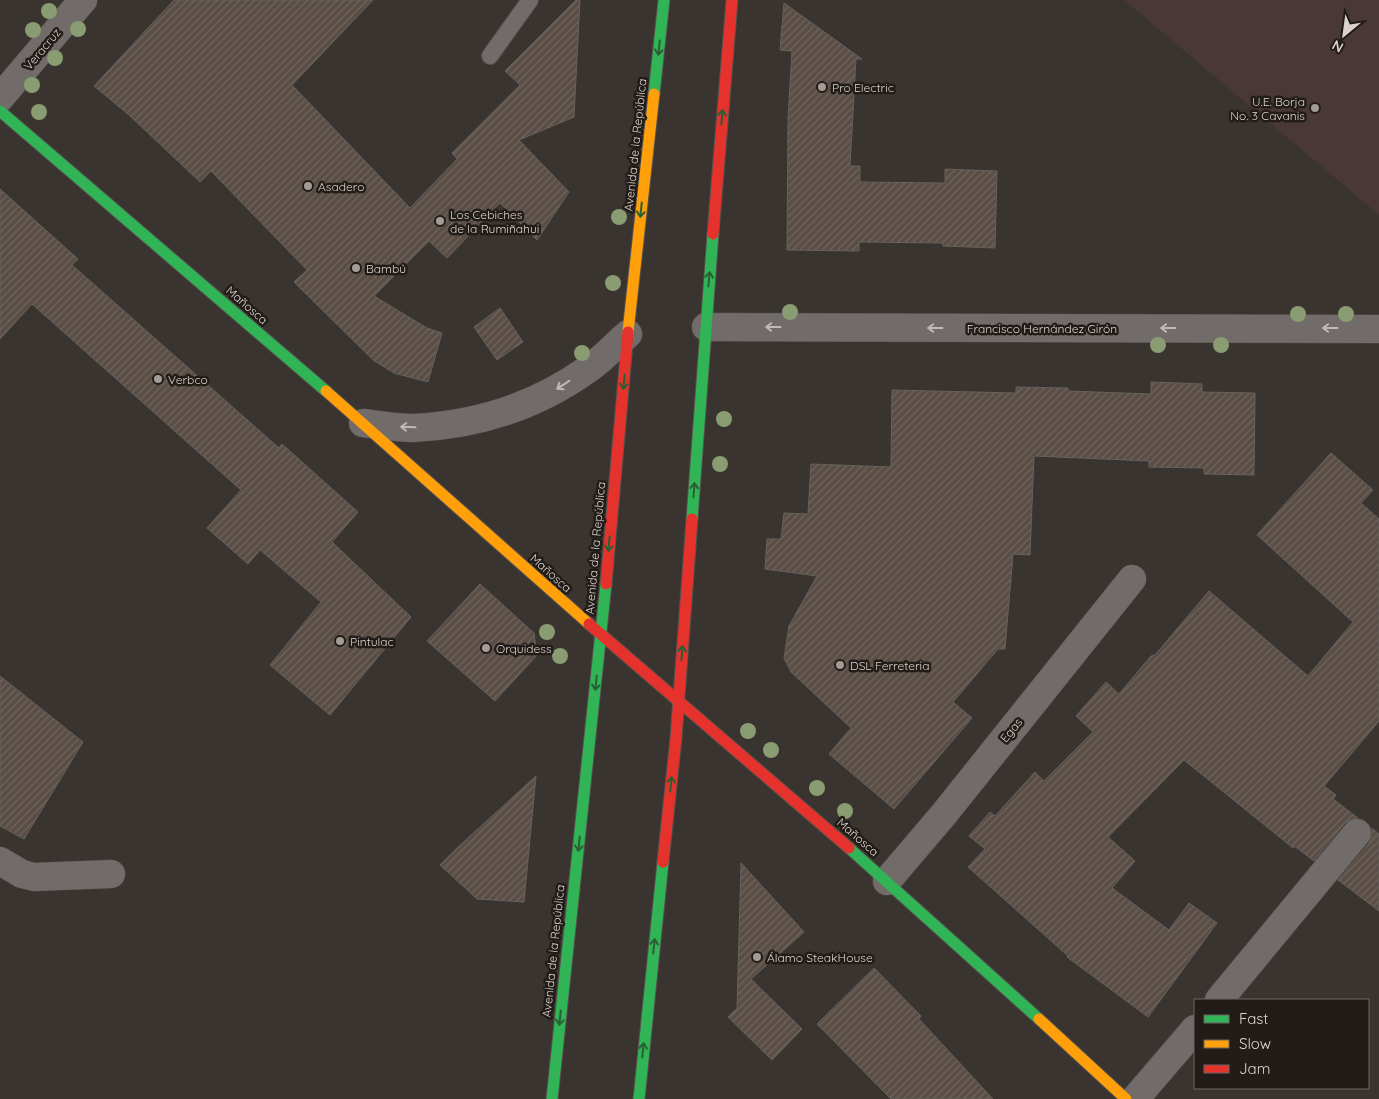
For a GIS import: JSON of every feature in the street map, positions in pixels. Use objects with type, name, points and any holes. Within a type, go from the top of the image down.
[{"type":"main road","name":"Avenida de la República","points":[[552,1099],[600,634],[628,334],[664,0]]},
{"type":"main road","points":[[639,1099],[676,738],[732,0]]},
{"type":"main road","name":"Mañosca","points":[[0,111],[364,423],[600,634],[887,881],[1126,1099]]},
{"type":"street","name":"Veracruz","points":[[0,98],[83,0]]},
{"type":"street","name":"Francisco Hernández Girón","points":[[706,327],[1379,329]]},
{"type":"street","points":[[364,423],[411,428],[459,424],[506,413],[550,394],[590,368],[628,334]]},
{"type":"street","name":"Egas","points":[[887,881],[950,806],[1132,579]]},
{"type":"street","points":[[1220,999],[1357,833]]},
{"type":"street","points":[[0,861],[22,874],[34,877],[111,874]]},
{"type":"street","points":[[1135,1099],[1194,1030]]},
{"type":"lane","points":[[490,56],[530,0]]},
{"type":"shaded area","name":"U.E. Borja No. 3 Cavanis","points":[[1124,0],[1379,0],[1379,215]]},
{"type":"building","points":[[174,0],[373,0],[292,85],[410,208],[457,159],[452,153],[520,85],[505,71],[576,0],[580,0],[574,117],[519,140],[569,192],[537,240],[500,203],[447,258],[429,241],[374,296],[427,328],[442,333],[428,382],[394,373],[373,360],[294,282],[307,270],[211,171],[200,182],[129,115],[94,86]]},
{"type":"building","points":[[784,3],[862,59],[856,59],[850,166],[860,166],[860,182],[945,183],[945,169],[997,171],[995,248],[943,246],[943,243],[859,242],[859,251],[787,250],[788,118],[792,51],[780,50]]},
{"type":"building","points":[[0,189],[78,259],[72,265],[279,448],[282,444],[358,512],[332,542],[411,617],[330,715],[270,665],[321,602],[260,550],[248,564],[207,528],[241,490],[32,304],[0,339]]},
{"type":"building","points":[[500,308],[523,342],[497,360],[474,327]]},
{"type":"building","points":[[1151,382],[1202,384],[1202,392],[1255,393],[1254,475],[1204,474],[1204,468],[1149,467],[1149,461],[1034,456],[1030,555],[1013,554],[1005,649],[998,649],[953,702],[972,718],[894,809],[829,754],[851,728],[791,672],[784,658],[789,626],[817,576],[765,569],[767,539],[781,539],[784,513],[808,514],[811,464],[891,467],[892,390],[1016,393],[1016,387],[1068,388],[1068,391],[1151,394]]},
{"type":"building","points":[[1331,453],[1373,490],[1361,503],[1379,519],[1379,721],[1324,786],[1336,795],[1333,799],[1358,818],[1351,819],[1345,823],[1314,861],[1294,846],[1293,848],[1184,760],[1108,837],[1135,861],[1112,888],[1169,930],[1189,903],[1217,923],[1148,1017],[1067,957],[968,867],[985,849],[969,836],[990,812],[995,816],[1035,772],[1044,781],[1093,732],[1076,716],[1106,682],[1119,694],[1209,591],[1308,676],[1353,622],[1257,535]]},
{"type":"building","name":"Orquidess","points":[[480,584],[534,633],[537,655],[495,701],[427,641]]},
{"type":"building","points":[[0,676],[83,742],[24,839],[0,826]]},
{"type":"building","points":[[536,776],[524,902],[477,899],[440,865]]},
{"type":"building","points":[[1372,828],[1379,834],[1379,911],[1338,880],[1369,843],[1372,836]]},
{"type":"building","points":[[741,863],[804,932],[751,979],[802,1029],[772,1060],[728,1017],[737,1008]]},
{"type":"building","points":[[874,968],[921,1016],[919,1019],[993,1099],[891,1099],[817,1024]]},
{"type":"traffic: fast","points":[[654,94],[664,0]]},
{"type":"traffic: fast","points":[[0,111],[326,391]]},
{"type":"traffic: fast","points":[[692,519],[713,234]]},
{"type":"traffic: fast","points":[[552,1099],[606,584]]},
{"type":"traffic: fast","points":[[849,848],[1039,1019]]},
{"type":"traffic: fast","points":[[639,1099],[663,862]]},
{"type":"traffic: slow","points":[[628,332],[654,94]]},
{"type":"traffic: slow","points":[[326,391],[589,624]]},
{"type":"traffic: slow","points":[[1039,1019],[1126,1099]]},
{"type":"traffic: jam","points":[[713,234],[732,0]]},
{"type":"traffic: jam","points":[[606,584],[628,332]]},
{"type":"traffic: jam","points":[[663,862],[676,738],[692,519]]},
{"type":"traffic: jam","points":[[589,624],[849,848]]},
{"type":"place","name":"Pro Electric","points":[[822,87]]},
{"type":"place","name":"U.E. Borja No. 3 Cavanis","points":[[1315,108]]},
{"type":"place","name":"Asadero","points":[[308,186]]},
{"type":"place","name":"Los Cebiches de la Rumiñahui","points":[[440,221]]},
{"type":"place","name":"Bambú","points":[[356,268]]},
{"type":"place","name":"Verbco","points":[[158,379]]},
{"type":"place","name":"Pintulac","points":[[340,641]]},
{"type":"place","name":"Orquidess","points":[[486,648]]},
{"type":"place","name":"DSL Ferreteria","points":[[840,665]]},
{"type":"place","name":"Álamo SteakHouse","points":[[757,957]]}]
